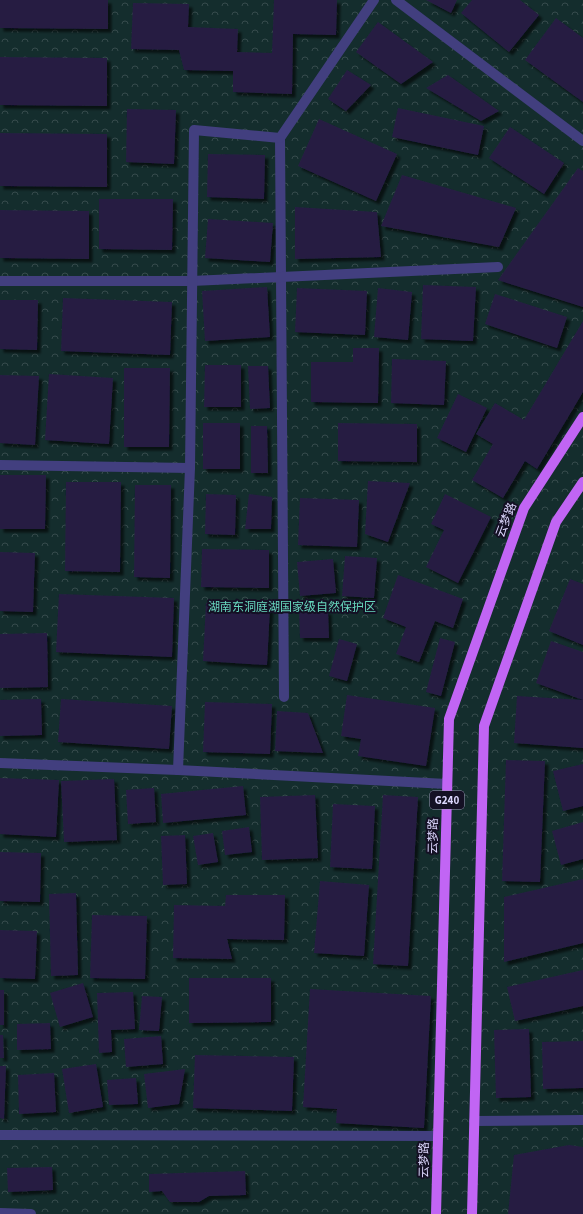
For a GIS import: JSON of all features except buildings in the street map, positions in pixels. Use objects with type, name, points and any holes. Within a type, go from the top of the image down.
[{"type":"main road","name":"云梦路","points":[[436,1214],[449,719],[524,508],[583,417]]},
{"type":"main road","points":[[472,1214],[484,726],[556,522],[583,482]]},
{"type":"street","points":[[284,697],[280,138],[374,0]]},
{"type":"street","points":[[396,0],[583,141]]},
{"type":"street","points":[[178,770],[190,468],[194,130],[280,138]]},
{"type":"street","points":[[0,281],[192,281],[498,267]]},
{"type":"street","points":[[0,465],[190,468]]},
{"type":"street","points":[[0,763],[178,770],[447,784]]},
{"type":"street","points":[[474,1121],[583,1120]]},
{"type":"street","points":[[0,1135],[438,1136]]},
{"type":"street","points":[[7,1213],[31,1214]]},
{"type":"green space","name":"湖南东洞庭湖国家级自然保护区","points":[[0,0],[583,0],[583,1214],[0,1214]]}]
